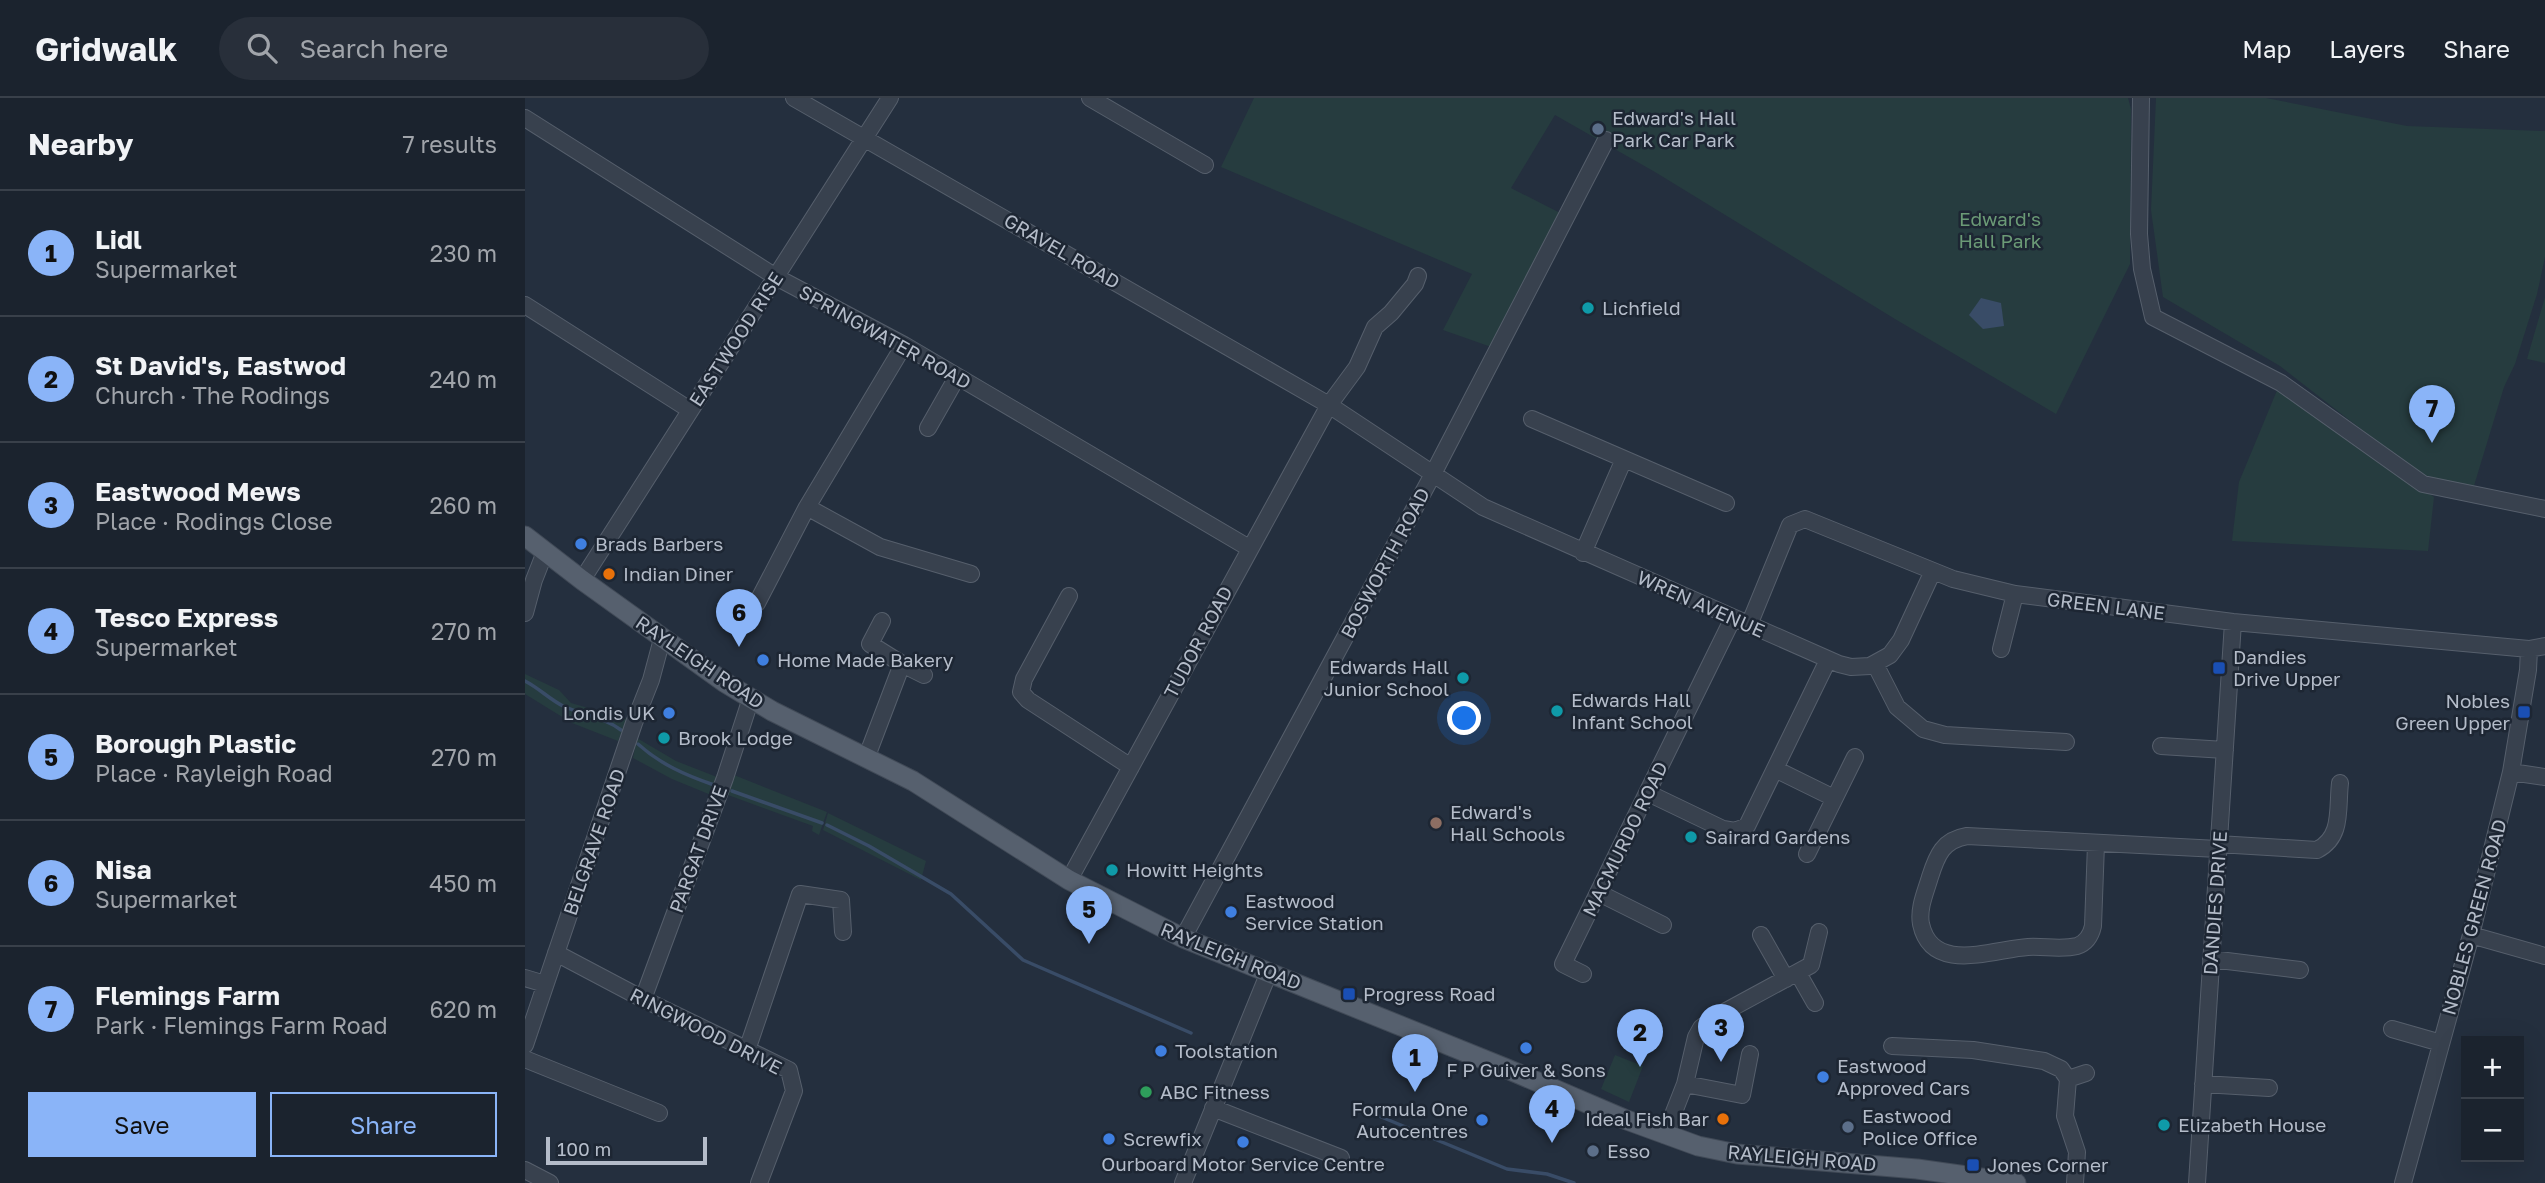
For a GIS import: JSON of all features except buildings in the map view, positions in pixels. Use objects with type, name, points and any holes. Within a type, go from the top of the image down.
[{"type":"main road","name":"RAYLEIGH ROAD","points":[[525,536],[663,639],[772,711],[913,780],[1069,880],[1183,938],[1665,1135],[1698,1146],[1737,1154],[1916,1176],[2016,1183]]},
{"type":"street","name":"GRAVEL ROAD","points":[[794,98],[1329,405],[1433,474]]},
{"type":"street","name":"EASTWOOD RISE","points":[[582,580],[890,98]]},
{"type":"street","points":[[1090,98],[1205,165]]},
{"type":"street","points":[[2141,98],[2139,234],[2142,269],[2154,317],[2280,383],[2423,484],[2545,509]]},
{"type":"street","name":"SPRINGWATER ROAD","points":[[525,118],[776,276],[904,345],[1249,548]]},
{"type":"street","name":"BOSWORTH ROAD","points":[[1183,938],[1433,474],[1606,140]]},
{"type":"street","name":"TUDOR ROAD","points":[[1069,880],[1329,405],[1357,367],[1373,331],[1415,284],[1417,276]]},
{"type":"street","points":[[525,305],[689,410]]},
{"type":"street","points":[[757,603],[807,507],[904,345]]},
{"type":"street","points":[[928,428],[957,377]]},
{"type":"street","points":[[1532,419],[1725,503]]},
{"type":"street","points":[[1583,552],[1623,459]]},
{"type":"street","name":"WREN AVENUE","points":[[1433,474],[1483,507],[1828,660],[1851,667],[1875,664]]},
{"type":"street","points":[[807,507],[880,547],[971,574]]},
{"type":"street","name":"GREEN LANE","points":[[1749,625],[1787,531],[1790,525],[1800,519],[1811,520],[1970,585],[2015,594],[2233,622],[2537,647]]},
{"type":"street","points":[[525,613],[545,552]]},
{"type":"street","points":[[1933,571],[1901,640],[1890,655],[1875,664],[1897,707],[1923,729],[1945,735],[2066,742]]},
{"type":"street","points":[[2001,649],[2015,594]]},
{"type":"street","points":[[1069,596],[1024,679],[1021,692],[1028,700],[1131,766]]},
{"type":"street","name":"MACMURDO ROAD","points":[[1583,974],[1563,964],[1733,618]]},
{"type":"street","points":[[882,621],[870,644],[924,675]]},
{"type":"street","name":"DANDIES DRIVE","points":[[2197,1183],[2233,622]]},
{"type":"street","name":"BELGRAVE ROAD","points":[[525,1045],[663,639]]},
{"type":"street","name":"NOBLES GREEN ROAD","points":[[2403,1183],[2471,935],[2511,772],[2528,670],[2537,647]]},
{"type":"street","points":[[1648,793],[1723,829],[1740,830],[1750,822],[1828,660]]},
{"type":"street","points":[[867,756],[902,664]]},
{"type":"street","name":"PARGAT DRIVE","points":[[643,999],[725,778],[751,698]]},
{"type":"street","points":[[2161,746],[2225,751]]},
{"type":"street","points":[[1807,854],[1855,757]]},
{"type":"street","points":[[1775,769],[1834,798]]},
{"type":"street","points":[[2511,772],[2545,777]]},
{"type":"street","points":[[2096,844],[2093,926],[2084,943],[2067,947],[2032,947],[1954,956],[1938,949],[1924,933],[1921,924],[1922,903],[1938,855],[1949,842],[1967,836],[2096,844],[2317,850],[2329,844],[2336,832],[2340,783]]},
{"type":"street","points":[[1599,893],[1663,925]]},
{"type":"street","points":[[747,1050],[800,894],[841,900],[843,932]]},
{"type":"street","points":[[1665,1135],[1685,1084],[1701,1028],[1717,1016],[1813,962],[1819,932]]},
{"type":"street","points":[[1761,935],[1815,1003]]},
{"type":"street","points":[[2471,935],[2545,956]]},
{"type":"street","name":"RINGWOOD DRIVE","points":[[556,953],[789,1070],[794,1091],[759,1183]]},
{"type":"street","points":[[2211,959],[2299,970]]},
{"type":"street","points":[[1183,1183],[1269,972]]},
{"type":"street","points":[[525,978],[545,984]]},
{"type":"street","points":[[2392,1029],[2441,1042]]},
{"type":"street","points":[[1892,1046],[1973,1051],[2044,1061],[2061,1069],[2069,1079],[2066,1116],[2077,1152],[2075,1183]]},
{"type":"street","points":[[1685,1084],[1742,1096],[1750,1054]]},
{"type":"street","points":[[525,1059],[659,1113]]},
{"type":"street","points":[[2069,1079],[2086,1073]]},
{"type":"street","points":[[2203,1084],[2269,1088]]},
{"type":"street","points":[[1213,1108],[1341,1158]]},
{"type":"street","points":[[525,1170],[550,1183]]},
{"type":"green space","name":"Edward's Hall Park","points":[[1254,98],[2128,98],[2131,109],[2130,264],[2056,414],[1655,172],[1555,115],[1511,188],[1566,216],[1497,349],[1443,330],[1472,274],[1221,167]]},
{"type":"green space","points":[[2156,98],[2266,98],[2407,126],[2545,131],[2545,257],[2537,294],[2515,364],[2504,387],[2473,489],[2425,479],[2280,366],[2163,297],[2151,210]]},
{"type":"green space","points":[[2545,297],[2545,363],[2527,359]]},
{"type":"green space","points":[[2278,388],[2434,497],[2428,551],[2232,541],[2239,482]]},
{"type":"green space","points":[[525,674],[559,690],[571,703],[627,719],[618,741],[572,723],[525,694]]},
{"type":"green space","points":[[637,738],[676,761],[717,777],[711,795],[672,779],[633,758]]},
{"type":"green space","points":[[734,775],[827,812],[819,835],[812,831],[813,826],[728,795]]},
{"type":"green space","points":[[828,813],[926,861],[921,880],[823,830]]},
{"type":"green space","points":[[1615,1055],[1643,1066],[1629,1102],[1601,1089]]},
{"type":"water","points":[[1981,298],[2001,303],[2004,326],[1983,329],[1969,315]]},
{"type":"waterway","points":[[525,681],[563,706],[621,730]]},
{"type":"waterway","points":[[638,744],[673,768],[714,785]]},
{"type":"waterway","points":[[732,791],[822,823]]},
{"type":"waterway","points":[[827,825],[951,894],[1023,960],[1191,1033]]},
{"type":"waterway","points":[[1379,1116],[1507,1169],[1547,1174],[1574,1183]]},
{"type":"place","name":"Edward's Hall Park Car Park","points":[[1598,129]]},
{"type":"place","name":"Lichfield","points":[[1588,308]]},
{"type":"place","name":"Flemings Farm","points":[[2432,443]]},
{"type":"place","name":"Brads Barbers","points":[[581,544]]},
{"type":"place","name":"Indian Diner","points":[[609,574]]},
{"type":"place","name":"Nisa","points":[[739,647]]},
{"type":"place","name":"Home Made Bakery","points":[[763,660]]},
{"type":"place","name":"Dandies Drive Upper","points":[[2219,668]]},
{"type":"place","name":"Edwards Hall Junior School","points":[[1463,678]]},
{"type":"place","name":"Edwards Hall Infant School","points":[[1557,711]]},
{"type":"place","name":"Nobles Green Upper","points":[[2524,712]]},
{"type":"place","name":"Londis UK","points":[[669,713]]},
{"type":"place","name":"Brook Lodge","points":[[664,738]]},
{"type":"place","name":"Edward's Hall Schools","points":[[1436,823]]},
{"type":"place","name":"Sairard Gardens","points":[[1691,837]]},
{"type":"place","name":"Howitt Heights","points":[[1112,870]]},
{"type":"place","name":"Eastwood Service Station","points":[[1231,912]]},
{"type":"place","name":"Borough Plastic","points":[[1089,944]]},
{"type":"place","name":"Progress Road","points":[[1349,994]]},
{"type":"place","name":"F P Guiver & Sons","points":[[1526,1048]]},
{"type":"place","name":"Toolstation","points":[[1161,1051]]},
{"type":"place","name":"Eastwood Mews","points":[[1721,1062]]},
{"type":"place","name":"St David's, Eastwod","points":[[1640,1067]]},
{"type":"place","name":"Eastwood Approved Cars","points":[[1823,1077]]},
{"type":"place","name":"ABC Fitness","points":[[1146,1092]]},
{"type":"place","name":"Lidl","points":[[1415,1092]]},
{"type":"place","name":"Ideal Fish Bar","points":[[1723,1119]]},
{"type":"place","name":"Formula One Autocentres","points":[[1482,1120]]},
{"type":"place","name":"Elizabeth House","points":[[2164,1125]]},
{"type":"place","name":"Eastwood Police Office","points":[[1848,1127]]},
{"type":"place","name":"Screwfix","points":[[1109,1139]]},
{"type":"place","name":"Ourboard Motor Service Centre","points":[[1243,1142]]},
{"type":"place","name":"Tesco Express","points":[[1552,1143]]},
{"type":"place","name":"Esso","points":[[1593,1151]]},
{"type":"place","name":"Jones Corner","points":[[1973,1165]]}]
